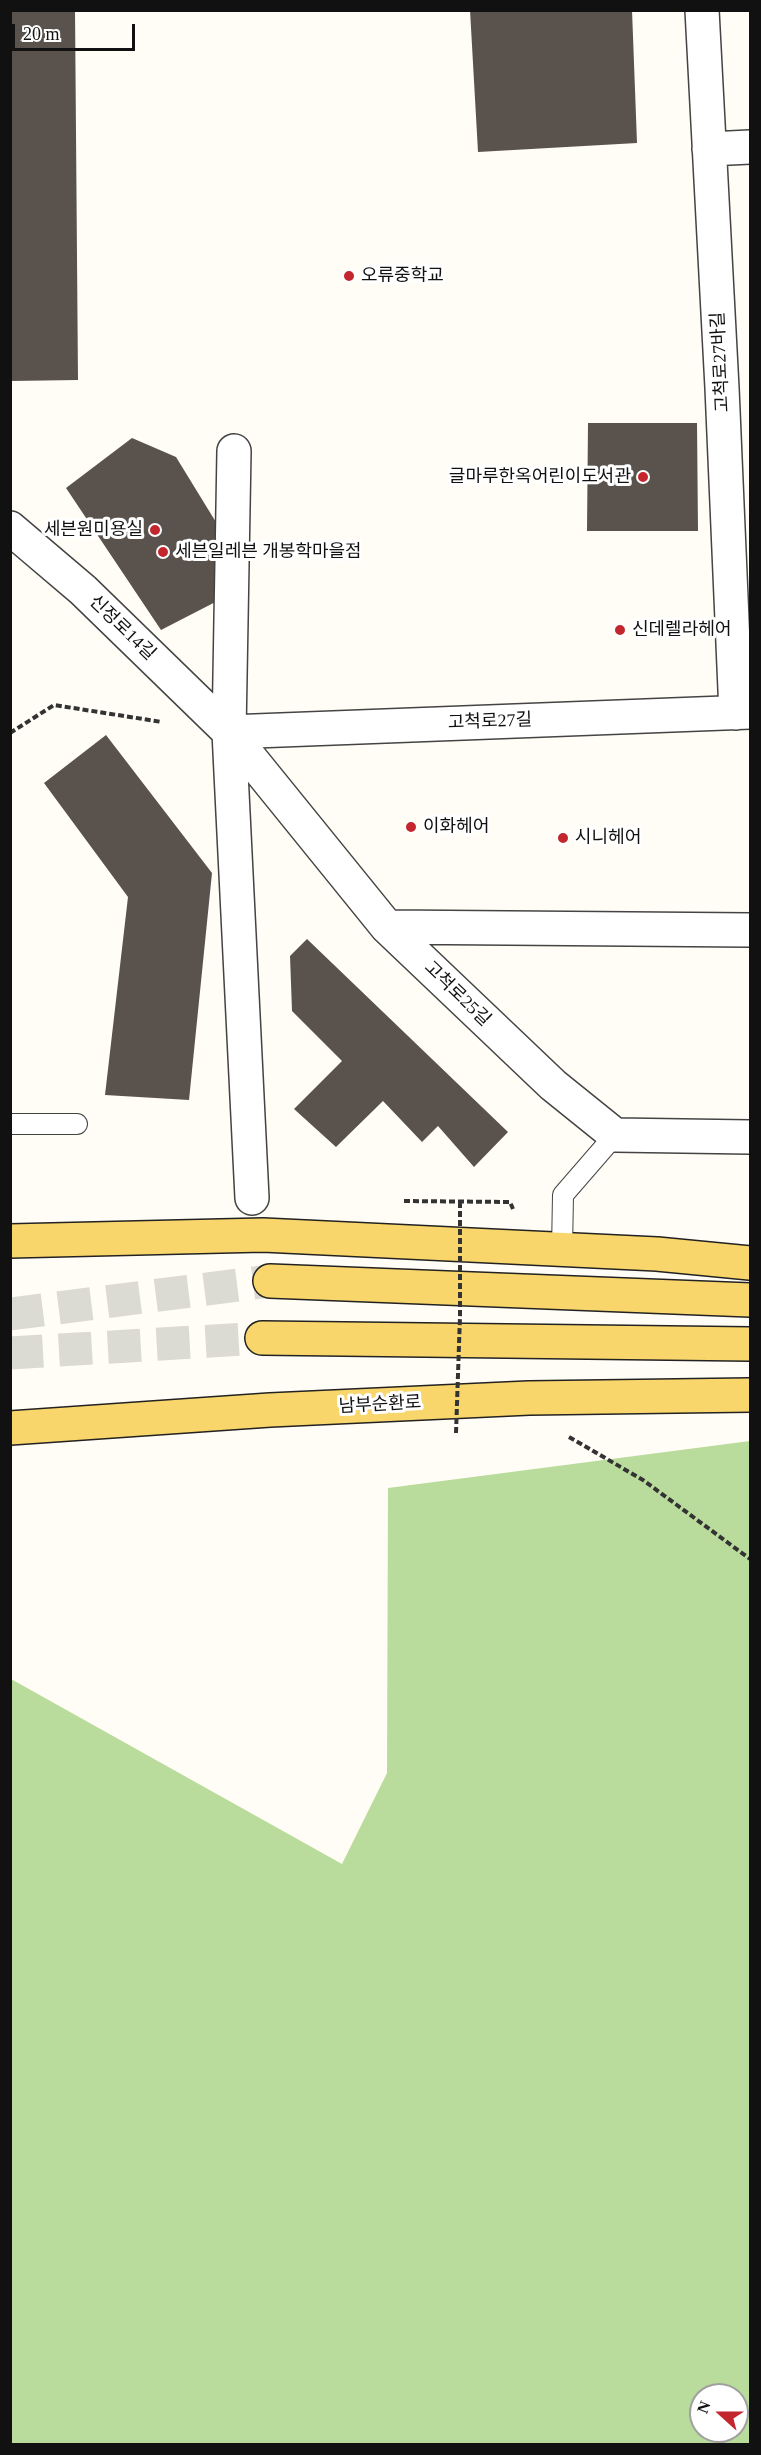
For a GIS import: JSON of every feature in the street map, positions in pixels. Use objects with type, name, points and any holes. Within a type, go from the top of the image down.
[{"type":"main road","points":[[10,1241],[263,1235],[562,1250],[750,1263]]},
{"type":"main road","points":[[270,1281],[750,1300]]},
{"type":"main road","points":[[262,1338],[750,1344]]},
{"type":"main road","name":"남부순환로","points":[[10,1428],[270,1410],[530,1398],[750,1395]]},
{"type":"street","name":"고척로27바길","points":[[702,10],[710,149],[736,385],[743,713]]},
{"type":"street","points":[[710,149],[750,147]]},
{"type":"street","points":[[234,452],[229,732],[252,1198]]},
{"type":"street","name":"신정로14길","points":[[10,528],[83,590],[229,732]]},
{"type":"street","name":"고척로27길","points":[[229,732],[743,713]]},
{"type":"street","name":"고척로25길","points":[[229,732],[387,927],[553,1085],[615,1135]]},
{"type":"street","points":[[387,927],[750,930]]},
{"type":"street","points":[[615,1135],[750,1137]]},
{"type":"lane","points":[[10,1124],[77,1124]]},
{"type":"lane","points":[[562,1250],[563,1195],[615,1135]]},
{"type":"path","points":[[10,734],[54,705],[171,723]]},
{"type":"path","points":[[456,1433],[460,1316],[460,1201]]},
{"type":"path","points":[[530,1398],[567,1436],[643,1480],[750,1559]]},
{"type":"green space","points":[[750,1441],[750,2444],[11,2444],[11,1679],[342,1864],[387,1773],[388,1488]]},
{"type":"building","points":[[10,10],[75,10],[78,380],[10,381]]},
{"type":"building","points":[[470,10],[632,10],[637,143],[478,152]]},
{"type":"building","name":"글마루한옥어린이도서관","points":[[588,423],[697,423],[698,531],[587,531]]},
{"type":"building","points":[[132,438],[176,457],[222,532],[229,595],[161,630],[66,488]]},
{"type":"building","points":[[106,735],[212,873],[189,1100],[105,1095],[128,897],[44,783]]},
{"type":"building","points":[[307,939],[508,1132],[474,1167],[438,1126],[422,1142],[383,1101],[336,1147],[294,1109],[342,1061],[292,1011],[290,956]]},
{"type":"tunnel","points":[[10,1314],[270,1281]]},
{"type":"tunnel","points":[[10,1353],[262,1338]]},
{"type":"place","name":"오류중학교","points":[[349,276]]},
{"type":"place","name":"글마루한옥어린이도서관","points":[[643,477]]},
{"type":"place","name":"세븐원미용실","points":[[155,530]]},
{"type":"place","name":"세븐일레븐 개봉학마을점","points":[[163,552]]},
{"type":"place","name":"신데렐라헤어","points":[[620,630]]},
{"type":"place","name":"이화헤어","points":[[411,827]]},
{"type":"place","name":"시니헤어","points":[[563,838]]}]
